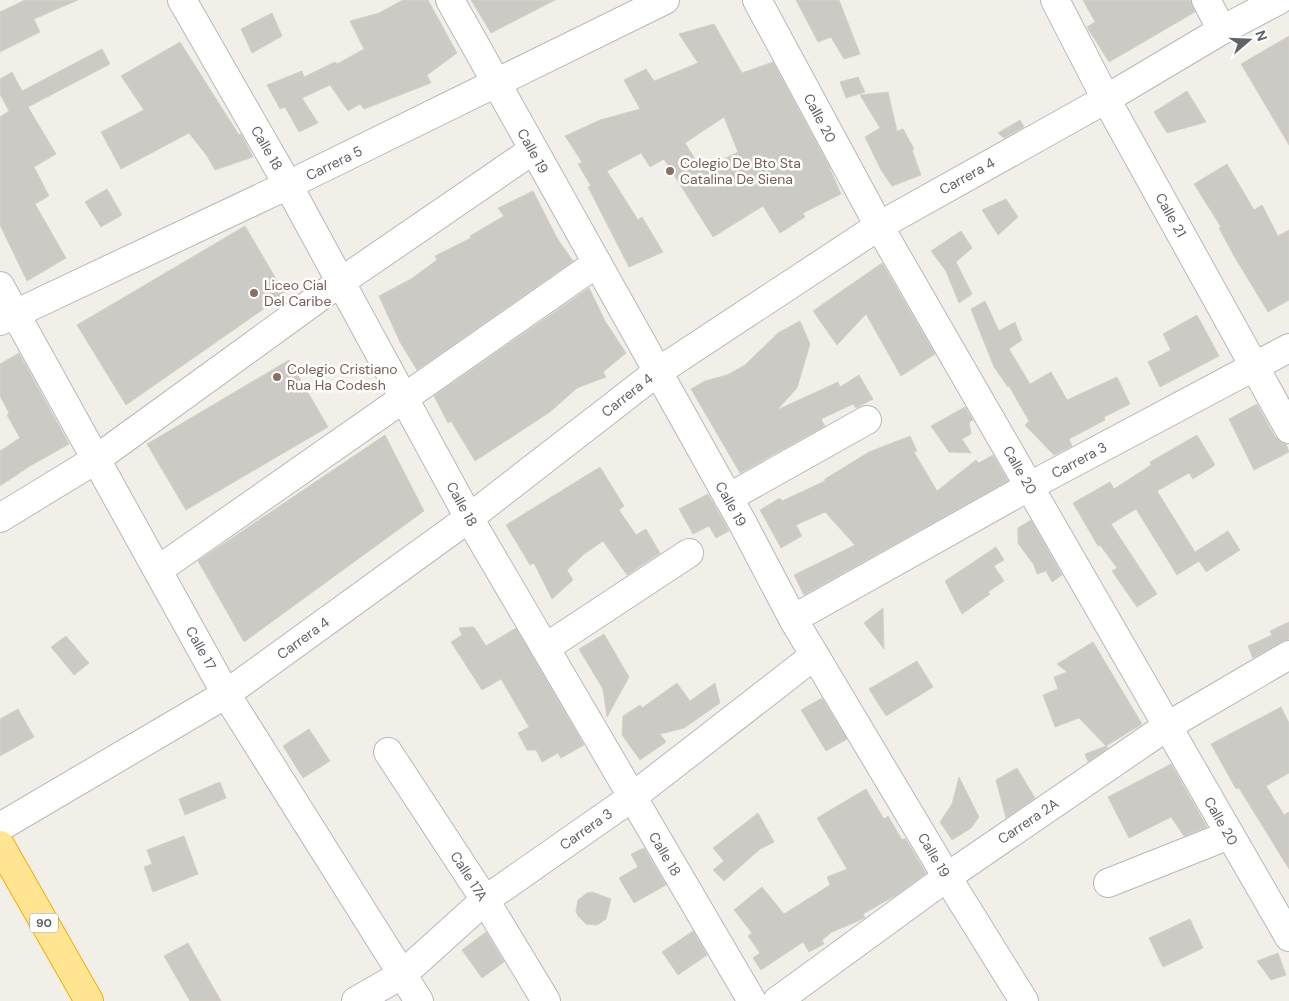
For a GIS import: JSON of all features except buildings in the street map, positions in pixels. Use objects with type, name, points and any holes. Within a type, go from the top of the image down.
[{"type":"highway","name":"90","points":[[0,844],[89,1001]]},
{"type":"street","name":"Calle 18","points":[[182,0],[288,185],[339,283],[405,398],[469,518],[631,798],[752,1001]]},
{"type":"street","name":"Calle 19","points":[[450,0],[597,263],[656,373],[728,498],[793,619],[946,877],[1024,1001]]},
{"type":"street","name":"Carrera 5","points":[[7,316],[288,185],[665,0]]},
{"type":"street","name":"Calle 20","points":[[757,0],[879,226],[1030,486],[1166,727],[1229,835],[1285,923]]},
{"type":"street","name":"Calle 21","points":[[1055,0],[1106,99],[1289,429]]},
{"type":"street","points":[[1206,0],[1222,30]]},
{"type":"street","name":"Carrera 4","points":[[0,827],[226,694],[469,518],[656,373],[879,226],[1106,99],[1222,30],[1279,0]]},
{"type":"street","points":[[0,518],[95,460],[339,283],[533,150]]},
{"type":"street","points":[[158,570],[597,263]]},
{"type":"street","name":"Calle 17","points":[[0,286],[7,316],[95,460],[226,694],[420,1001]]},
{"type":"street","name":"Carrera 3","points":[[793,619],[1030,486],[1289,348]]},
{"type":"street","points":[[728,498],[867,420]]},
{"type":"street","points":[[545,648],[689,553]]},
{"type":"street","name":"Carrera 3","points":[[356,1001],[403,974],[485,900],[631,798],[815,655]]},
{"type":"street","name":"Carrera 2A","points":[[777,1001],[946,877],[1166,727],[1289,655]]},
{"type":"street","name":"Calle 17A","points":[[388,752],[485,900],[546,1001]]},
{"type":"street","points":[[1108,883],[1229,835]]},
{"type":"place","name":"Colegio De Bto Sta Catalina De Siena","points":[[670,171]]},
{"type":"place","name":"Liceo Cial Del Caribe","points":[[254,293]]},
{"type":"place","name":"Colegio Cristiano Rua Ha Codesh","points":[[277,377]]}]
